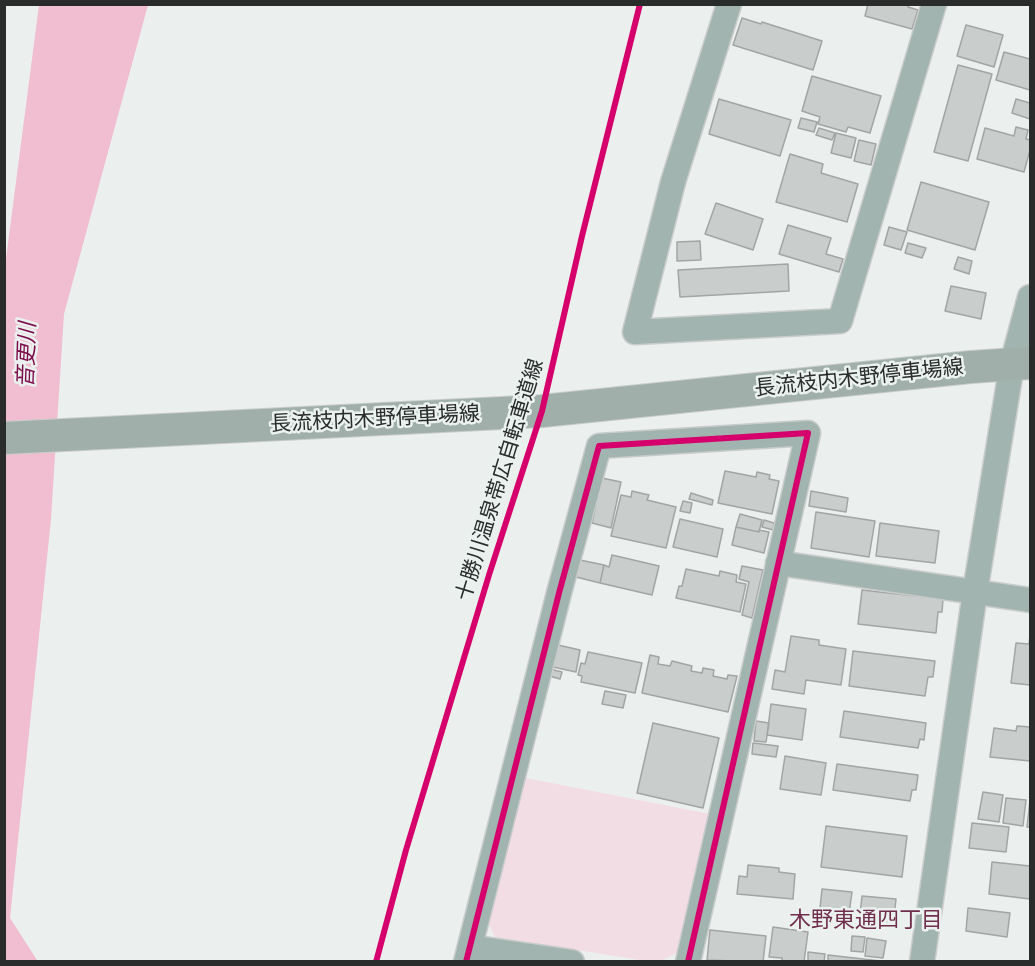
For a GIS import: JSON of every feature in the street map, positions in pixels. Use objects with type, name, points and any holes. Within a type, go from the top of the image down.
[{"type":"main road","name":"長流枝内木野停車場線","points":[[4,438],[542,411],[971,367],[1021,364]]},
{"type":"street","points":[[729,4],[673,182],[635,332],[840,321],[934,4]]},
{"type":"street","points":[[922,962],[975,592],[1021,364],[1030,297]]},
{"type":"street","points":[[572,962],[468,954],[559,593],[599,446],[808,433],[688,962]]},
{"type":"street","points":[[778,563],[1030,600]]},
{"type":"shaded area","points":[[521,777],[710,814],[677,953],[661,961],[646,961],[495,937],[488,923]]},
{"type":"water","name":"音更川","points":[[39,5],[148,5],[64,314],[51,519],[10,918],[37,960],[36,962],[5,962],[4,274]]},
{"type":"building","points":[[868,4],[909,4],[908,7],[918,10],[912,29],[865,16]]},
{"type":"building","points":[[742,18],[822,41],[813,70],[733,45]]},
{"type":"building","points":[[966,25],[1003,35],[994,67],[957,56]]},
{"type":"building","points":[[1004,52],[1030,59],[1030,90],[996,80]]},
{"type":"building","points":[[958,65],[992,74],[968,161],[934,152]]},
{"type":"building","points":[[812,76],[881,96],[870,133],[848,127],[846,132],[818,124],[820,117],[802,111]]},
{"type":"building","points":[[719,99],[791,120],[780,156],[709,134]]},
{"type":"building","points":[[1016,99],[1030,103],[1030,119],[1012,113]]},
{"type":"building","points":[[801,118],[817,122],[814,132],[798,128]]},
{"type":"building","points":[[1016,127],[1028,130],[1026,139],[1030,140],[1030,150],[1024,172],[977,159],[985,128],[1014,136]]},
{"type":"building","points":[[819,128],[835,133],[832,140],[816,135]]},
{"type":"building","points":[[836,133],[856,138],[851,158],[831,153]]},
{"type":"building","points":[[859,140],[876,144],[871,165],[854,161]]},
{"type":"building","points":[[790,154],[823,164],[821,173],[858,184],[847,222],[776,202]]},
{"type":"building","points":[[921,182],[989,202],[975,250],[907,230]]},
{"type":"building","points":[[716,203],[763,219],[753,250],[705,234]]},
{"type":"building","points":[[788,225],[831,238],[826,254],[843,259],[839,272],[779,254]]},
{"type":"building","points":[[889,227],[907,232],[901,250],[884,245]]},
{"type":"building","points":[[700,241],[701,260],[677,261],[677,242]]},
{"type":"building","points":[[908,243],[926,248],[922,258],[905,253]]},
{"type":"building","points":[[958,257],[972,261],[969,274],[954,269]]},
{"type":"building","points":[[788,264],[789,291],[680,297],[678,270]]},
{"type":"building","points":[[951,286],[986,293],[981,319],[945,311]]},
{"type":"building","points":[[725,471],[756,477],[757,472],[770,475],[769,479],[779,481],[772,514],[718,503]]},
{"type":"building","points":[[602,478],[621,482],[611,528],[592,523]]},
{"type":"building","points":[[632,491],[649,495],[647,500],[676,507],[666,548],[611,536],[621,495],[631,497]]},
{"type":"building","points":[[811,491],[848,498],[846,512],[809,506]]},
{"type":"building","points":[[691,493],[713,500],[712,505],[689,499]]},
{"type":"building","points":[[683,501],[692,503],[690,513],[680,511]]},
{"type":"building","points":[[816,512],[875,521],[869,557],[811,548]]},
{"type":"building","points":[[740,514],[762,520],[759,532],[736,527]]},
{"type":"building","points":[[680,519],[723,529],[717,557],[673,547]]},
{"type":"building","points":[[764,520],[774,523],[773,530],[762,527]]},
{"type":"building","points":[[880,523],[939,531],[935,563],[876,556]]},
{"type":"building","points":[[736,527],[769,532],[764,553],[732,545]]},
{"type":"building","points":[[612,555],[659,566],[652,595],[600,583],[604,565],[609,567]]},
{"type":"building","points":[[580,560],[604,565],[600,583],[576,577]]},
{"type":"building","points":[[742,566],[763,570],[752,618],[742,615],[749,582],[739,579]]},
{"type":"building","points":[[686,569],[719,576],[720,571],[737,575],[736,582],[746,584],[740,612],[676,598]]},
{"type":"building","points":[[862,590],[943,599],[942,612],[938,612],[936,633],[858,624]]},
{"type":"building","points":[[791,636],[819,640],[819,645],[846,649],[841,685],[806,680],[804,694],[772,689],[775,670],[785,672]]},
{"type":"building","points":[[1030,636],[1030,685],[1011,683],[1016,643],[1029,644]]},
{"type":"building","points":[[558,645],[580,650],[576,672],[553,667]]},
{"type":"building","points":[[853,651],[935,661],[933,677],[928,677],[925,696],[849,686]]},
{"type":"building","points":[[588,652],[642,663],[635,693],[581,682],[582,676],[578,675],[581,663],[585,664]]},
{"type":"building","points":[[650,655],[659,657],[658,664],[670,666],[672,661],[692,666],[691,671],[702,673],[703,668],[714,670],[713,676],[727,679],[728,675],[737,676],[728,712],[642,693]]},
{"type":"building","points":[[550,669],[562,672],[560,679],[549,676]]},
{"type":"building","points":[[605,691],[626,695],[623,708],[602,704]]},
{"type":"building","points":[[771,704],[806,709],[802,740],[767,735]]},
{"type":"building","points":[[844,711],[926,723],[924,740],[920,739],[918,748],[840,737]]},
{"type":"building","points":[[756,721],[769,723],[766,742],[754,741]]},
{"type":"building","points":[[653,723],[719,738],[703,808],[637,793]]},
{"type":"building","points":[[1017,726],[1030,727],[1030,761],[990,757],[994,728],[1016,731]]},
{"type":"building","points":[[753,743],[778,746],[776,757],[752,754]]},
{"type":"building","points":[[785,756],[826,763],[821,795],[780,789]]},
{"type":"building","points":[[837,764],[918,775],[916,790],[912,790],[910,801],[833,790]]},
{"type":"building","points":[[983,792],[1003,795],[999,822],[978,819]]},
{"type":"building","points":[[1006,798],[1026,800],[1023,826],[1003,823]]},
{"type":"building","points":[[1030,800],[1030,827],[1027,827]]},
{"type":"building","points":[[972,823],[1009,827],[1006,852],[969,848]]},
{"type":"building","points":[[826,826],[907,836],[902,877],[821,867]]},
{"type":"building","points":[[992,862],[1030,866],[1030,899],[989,894]]},
{"type":"building","points":[[748,865],[779,868],[779,872],[795,874],[793,899],[737,894],[739,876],[747,877]]},
{"type":"building","points":[[822,889],[852,892],[848,921],[819,917]]},
{"type":"building","points":[[862,896],[896,899],[893,926],[859,923]]},
{"type":"building","points":[[968,908],[1010,913],[1007,937],[966,931]]},
{"type":"building","points":[[773,927],[808,932],[804,962],[782,962],[782,958],[769,957]]},
{"type":"building","points":[[710,930],[766,936],[763,962],[707,960]]},
{"type":"building","points":[[852,936],[865,937],[863,952],[851,951]]},
{"type":"building","points":[[867,938],[886,941],[883,958],[865,956]]},
{"type":"building","points":[[808,952],[825,954],[824,962],[808,962]]},
{"type":"building","points":[[828,955],[881,961],[881,962],[828,962]]},
{"type":"cycle path","name":"十勝川温泉帯広自転車道線","points":[[376,962],[406,850],[489,575],[542,411],[582,236],[640,4]]},
{"type":"cycle path","points":[[466,962],[559,593],[599,446],[808,433],[688,962]]},
{"type":"district","name":"木野東通四丁目","points":[[866,920]]}]
